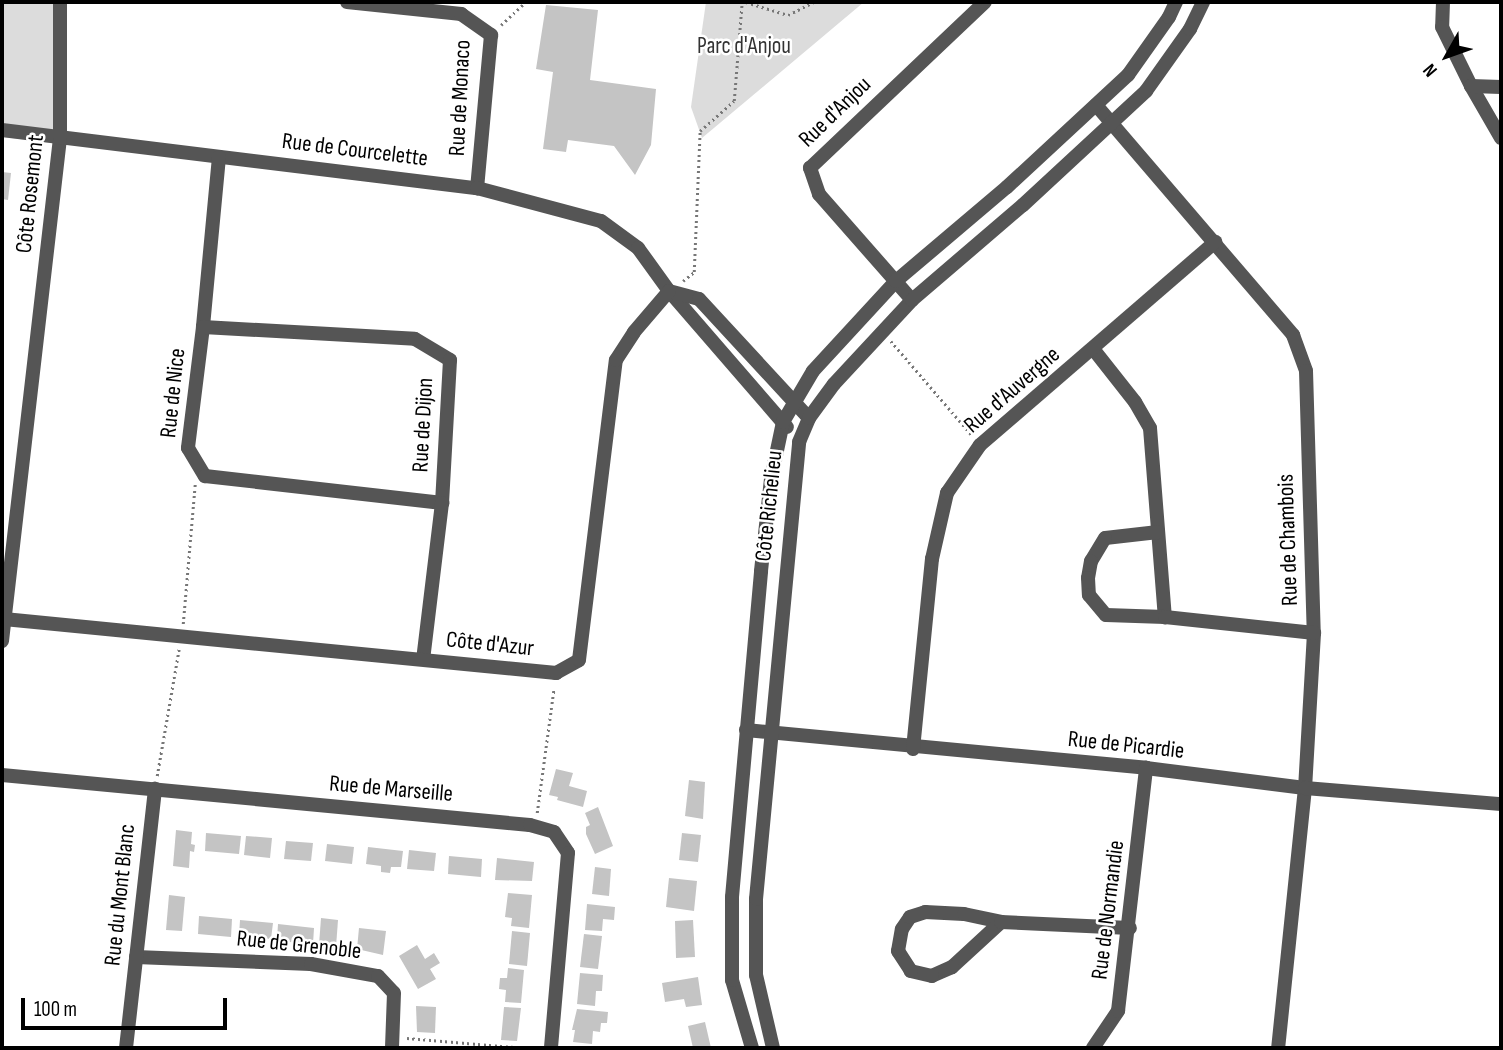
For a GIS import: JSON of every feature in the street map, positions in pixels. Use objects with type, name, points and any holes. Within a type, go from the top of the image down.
[{"type":"street","name":"Côte Rosemont","points":[[2,641],[60,138],[60,2]]},
{"type":"street","name":"Rue de Monaco","points":[[347,2],[461,14],[491,35],[477,188]]},
{"type":"street","name":"Rue d'Anjou","points":[[912,300],[819,194],[810,168],[985,2]]},
{"type":"street","name":"Côte Richelieu","points":[[752,1048],[732,979],[732,897],[771,479],[783,422],[813,371],[896,281],[1007,187],[1128,75],[1169,17],[1176,2]]},
{"type":"street","name":"Côte Richelieu","points":[[773,1048],[756,975],[756,898],[799,442],[809,418],[834,384],[912,300],[1023,205],[1146,91],[1190,29],[1203,2]]},
{"type":"street","points":[[1443,2],[1442,27],[1501,138]]},
{"type":"street","points":[[1471,86],[1501,87]]},
{"type":"street","name":"Rue de Chambois","points":[[1096,105],[1293,335],[1306,371],[1314,633],[1305,788],[1278,1048]]},
{"type":"street","name":"Rue de Courcelette","points":[[2,130],[477,188],[601,222],[638,248],[670,291],[799,442]]},
{"type":"street","name":"Rue de Nice","points":[[219,157],[188,448],[197,464],[205,476],[442,503]]},
{"type":"street","name":"Rue d'Auvergne","points":[[913,748],[932,559],[947,493],[980,445],[1094,350],[1215,243]]},
{"type":"street","points":[[670,291],[699,299],[809,418]]},
{"type":"street","name":"Côte d'Azur","points":[[4,619],[556,673],[579,660],[616,360],[634,332],[670,291]]},
{"type":"street","name":"Rue de Dijon","points":[[203,327],[415,339],[450,359],[442,503],[423,659]]},
{"type":"street","points":[[1094,350],[1135,402],[1150,428],[1165,617]]},
{"type":"street","points":[[1158,532],[1105,538],[1091,561],[1089,595],[1106,615],[1165,617],[1314,633]]},
{"type":"street","name":"Rue de Picardie","points":[[746,730],[913,748],[1146,768],[1305,788],[1501,804]]},
{"type":"street","name":"Rue de Normandie","points":[[1093,1048],[1118,1011],[1130,928],[1146,768]]},
{"type":"street","name":"Rue de Marseille","points":[[2,775],[535,827],[554,832],[568,853],[551,1048]]},
{"type":"street","name":"Rue du Mont Blanc","points":[[125,1048],[155,789]]},
{"type":"street","points":[[1001,922],[951,967],[932,976],[911,971],[898,951],[902,929],[910,917],[925,912],[964,914],[1001,922],[1130,928]]},
{"type":"street","name":"Rue de Grenoble","points":[[136,957],[311,964],[378,976],[394,993],[393,1043]]},
{"type":"path","points":[[491,35],[526,2]]},
{"type":"path","points":[[670,291],[694,272],[700,131],[734,101],[744,2],[788,15],[814,2]]},
{"type":"path","points":[[883,331],[980,445]]},
{"type":"path","points":[[155,789],[181,636],[197,464]]},
{"type":"path","points":[[535,827],[556,673]]},
{"type":"path","points":[[393,1043],[527,1048]]},
{"type":"green space","points":[[2,2],[57,2],[59,143],[2,137]]},
{"type":"green space","name":"Parc d'Anjou","points":[[706,2],[864,2],[702,138],[691,107]]},
{"type":"building","points":[[546,5],[598,10],[590,80],[656,89],[651,145],[635,175],[614,146],[568,140],[566,152],[543,149],[553,72],[536,69]]},
{"type":"building","points":[[2,172],[11,173],[8,200],[2,199]]},
{"type":"building","points":[[556,769],[573,773],[569,786],[587,791],[583,807],[549,795]]},
{"type":"building","points":[[689,780],[705,782],[703,819],[685,816]]},
{"type":"building","points":[[598,807],[613,846],[595,854],[586,834],[586,827],[590,825],[585,813]]},
{"type":"building","points":[[176,830],[192,832],[191,844],[195,845],[194,852],[190,851],[189,868],[173,866]]},
{"type":"building","points":[[206,833],[241,836],[239,854],[205,851]]},
{"type":"building","points":[[682,833],[701,835],[698,862],[679,860]]},
{"type":"building","points":[[246,836],[272,838],[270,858],[244,855]]},
{"type":"building","points":[[286,841],[313,843],[311,861],[284,859]]},
{"type":"building","points":[[327,844],[354,847],[352,864],[325,861]]},
{"type":"building","points":[[368,847],[403,851],[401,867],[391,867],[390,873],[381,872],[381,866],[366,864]]},
{"type":"building","points":[[409,850],[436,853],[434,871],[407,869]]},
{"type":"building","points":[[449,856],[482,859],[481,877],[448,874]]},
{"type":"building","points":[[497,858],[534,862],[532,881],[495,880]]},
{"type":"building","points":[[595,867],[611,869],[609,896],[592,894]]},
{"type":"building","points":[[669,878],[697,881],[694,911],[666,907]]},
{"type":"building","points":[[508,893],[532,895],[529,928],[511,926],[512,918],[505,917]]},
{"type":"building","points":[[169,895],[185,897],[182,931],[166,930]]},
{"type":"building","points":[[587,904],[615,907],[614,920],[603,919],[602,931],[585,930]]},
{"type":"building","points":[[199,916],[232,919],[231,937],[198,934]]},
{"type":"building","points":[[321,918],[338,920],[336,947],[319,945]]},
{"type":"building","points":[[240,920],[273,923],[271,939],[239,936]]},
{"type":"building","points":[[693,920],[695,957],[676,958],[675,921]]},
{"type":"building","points":[[278,924],[314,928],[313,944],[277,941]]},
{"type":"building","points":[[359,928],[386,931],[383,955],[357,949]]},
{"type":"building","points":[[512,931],[530,933],[527,966],[509,964]]},
{"type":"building","points":[[584,934],[602,936],[598,969],[580,967]]},
{"type":"building","points":[[417,945],[425,959],[434,953],[440,963],[430,969],[436,979],[418,989],[399,956]]},
{"type":"building","points":[[508,968],[524,970],[521,1003],[505,1002],[506,990],[499,989],[500,978],[507,978]]},
{"type":"building","points":[[580,973],[603,975],[602,991],[596,991],[595,1006],[577,1004]]},
{"type":"building","points":[[698,977],[702,1005],[686,1007],[684,999],[665,1002],[662,983]]},
{"type":"building","points":[[416,1006],[436,1007],[435,1033],[417,1032]]},
{"type":"building","points":[[504,1007],[521,1008],[517,1041],[501,1040]]},
{"type":"building","points":[[577,1009],[608,1012],[607,1023],[601,1023],[600,1032],[593,1031],[592,1044],[573,1042],[575,1030],[572,1030]]},
{"type":"building","points":[[705,1022],[711,1048],[693,1048],[688,1026]]}]
